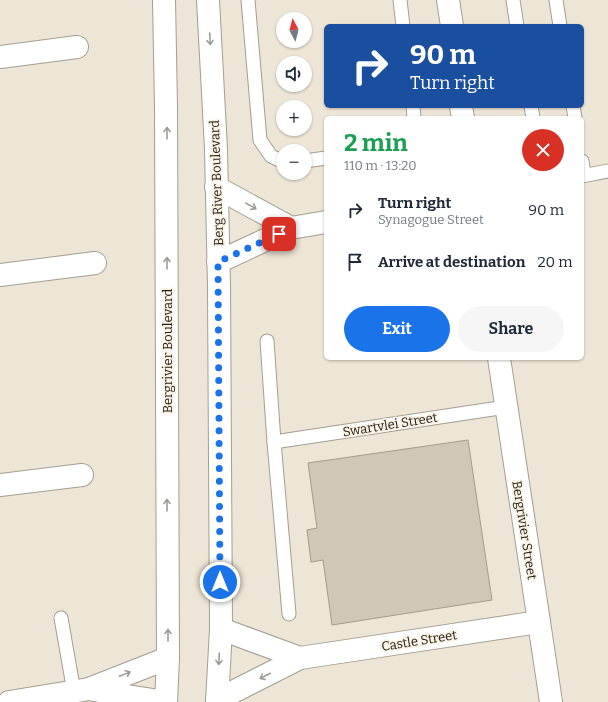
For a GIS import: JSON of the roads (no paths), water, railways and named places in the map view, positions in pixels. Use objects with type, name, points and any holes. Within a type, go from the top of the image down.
[{"type":"street","name":"Bergrivier Boulevard","points":[[164,0],[166,106],[168,658],[166,702]]},
{"type":"street","name":"Berg River Boulevard","points":[[208,0],[216,149],[218,262],[221,629],[217,701]]},
{"type":"street","points":[[448,0],[452,24]]},
{"type":"street","points":[[0,57],[77,47]]},
{"type":"street","points":[[216,188],[291,228]]},
{"type":"street","points":[[218,262],[291,228],[324,222]]},
{"type":"street","points":[[0,275],[95,263]]},
{"type":"street","name":"Bergrivier Street","points":[[498,360],[550,702]]},
{"type":"street","points":[[0,486],[82,474]]},
{"type":"street","name":"Castle Street","points":[[217,701],[300,658],[539,622]]},
{"type":"street","name":"Castle Street","points":[[221,629],[300,658]]},
{"type":"street","points":[[16,702],[81,690],[168,658]]},
{"type":"street","points":[[81,690],[166,702]]},
{"type":"lane","points":[[248,0],[260,140],[271,156],[276,158]]},
{"type":"lane","points":[[400,0],[403,24]]},
{"type":"lane","points":[[513,0],[517,24]]},
{"type":"lane","points":[[556,0],[560,24]]},
{"type":"lane","points":[[312,160],[324,158]]},
{"type":"lane","points":[[584,175],[608,171]]},
{"type":"lane","points":[[267,341],[289,614]]},
{"type":"lane","name":"Swartvlei Street","points":[[274,442],[506,407]]},
{"type":"lane","points":[[61,618],[81,690]]}]
